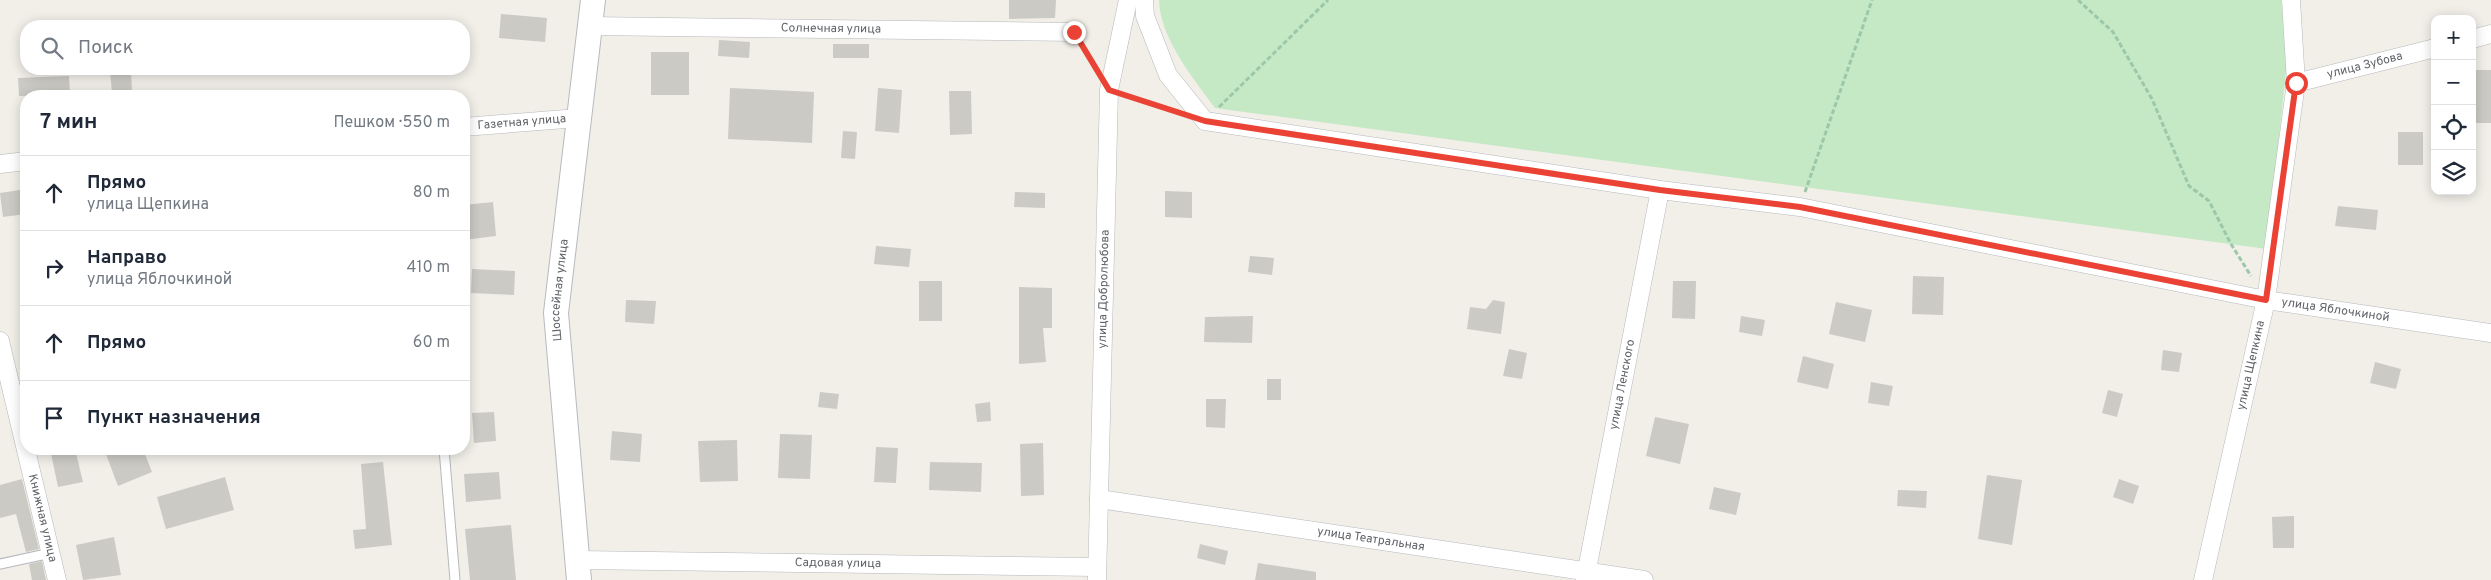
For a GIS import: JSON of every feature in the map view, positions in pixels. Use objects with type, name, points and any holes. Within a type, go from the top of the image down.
[{"type":"main road","name":"Шоссейная улица","points":[[578,570],[556,314],[593,0]]},
{"type":"street","name":"улица Добролюбова","points":[[1097,574],[1109,90],[1128,0]]},
{"type":"street","points":[[1144,0],[1145,16],[1168,75],[1205,121]]},
{"type":"street","name":"улица Щепкина","points":[[2203,580],[2266,300],[2296,83],[2291,0]]},
{"type":"street","name":"Солнечная улица","points":[[590,26],[1074,32]]},
{"type":"street","points":[[2476,38],[2491,34]]},
{"type":"street","name":"улица Зубова","points":[[2296,83],[2431,49]]},
{"type":"street","name":"Газетная улица","points":[[470,127],[578,118]]},
{"type":"street","name":"улица Яблочкиной","points":[[1205,121],[1660,190],[1800,207],[2266,300],[2491,333]]},
{"type":"street","points":[[0,164],[20,162]]},
{"type":"street","name":"улица Ленского","points":[[1586,575],[1660,190]]},
{"type":"street","name":"Книжная улица","points":[[0,341],[4,379],[20,438]]},
{"type":"street","name":"Книжная улица","points":[[25,455],[57,580]]},
{"type":"street","name":"улица Театральная","points":[[1099,499],[1586,575],[1644,580]]},
{"type":"street","name":"Садовая улица","points":[[578,570],[1097,574]]},
{"type":"lane","points":[[445,455],[455,580]]},
{"type":"lane","points":[[0,564],[51,553]]},
{"type":"path","points":[[1074,32],[1109,90],[1205,121],[1328,0]]},
{"type":"path","points":[[1800,207],[1872,0]]},
{"type":"path","points":[[2078,0],[2113,32],[2152,99],[2189,186],[2209,200],[2231,244],[2266,300]]},
{"type":"green space","points":[[1159,0],[2281,0],[2287,62],[2267,249],[1215,108],[1188,71],[1171,43],[1165,29]]},
{"type":"building","points":[[1009,0],[1056,0],[1055,18],[1009,19]]},
{"type":"building","points":[[501,14],[547,18],[545,42],[499,38]]},
{"type":"building","points":[[719,40],[750,42],[749,58],[718,56]]},
{"type":"building","points":[[833,44],[869,44],[869,58],[833,58]]},
{"type":"building","points":[[651,52],[689,52],[689,95],[651,95]]},
{"type":"building","points":[[2476,70],[2491,70],[2491,123],[2476,123]]},
{"type":"building","points":[[110,75],[131,75],[132,90],[112,90]]},
{"type":"building","points":[[69,76],[70,90],[20,90],[19,96],[18,78]]},
{"type":"building","points":[[730,88],[814,92],[812,143],[728,139]]},
{"type":"building","points":[[878,88],[902,90],[899,133],[875,131]]},
{"type":"building","points":[[949,91],[971,91],[972,134],[950,135]]},
{"type":"building","points":[[843,131],[857,132],[855,159],[841,158]]},
{"type":"building","points":[[2398,132],[2423,132],[2423,165],[2398,165]]},
{"type":"building","points":[[20,190],[20,215],[3,217],[0,193]]},
{"type":"building","points":[[1165,191],[1192,192],[1192,218],[1165,217]]},
{"type":"building","points":[[1015,192],[1045,193],[1045,208],[1014,207]]},
{"type":"building","points":[[493,202],[496,236],[470,239],[470,204]]},
{"type":"building","points":[[2338,206],[2378,210],[2376,230],[2335,226]]},
{"type":"building","points":[[876,246],[911,249],[909,267],[874,264]]},
{"type":"building","points":[[1250,256],[1274,258],[1272,275],[1248,272]]},
{"type":"building","points":[[472,269],[515,271],[514,295],[471,293]]},
{"type":"building","points":[[1913,276],[1944,277],[1943,315],[1912,314]]},
{"type":"building","points":[[919,281],[942,281],[942,321],[919,321]]},
{"type":"building","points":[[1673,281],[1696,281],[1695,319],[1672,318]]},
{"type":"building","points":[[1019,287],[1052,288],[1052,328],[1043,328],[1046,362],[1019,364]]},
{"type":"building","points":[[626,300],[656,301],[654,324],[625,322]]},
{"type":"building","points":[[1493,300],[1505,302],[1501,334],[1467,329],[1470,307],[1486,309]]},
{"type":"building","points":[[1836,302],[1872,310],[1865,342],[1829,334]]},
{"type":"building","points":[[1253,316],[1252,343],[1204,342],[1205,317]]},
{"type":"building","points":[[1741,316],[1765,320],[1762,336],[1739,332]]},
{"type":"building","points":[[1509,349],[1527,353],[1522,379],[1503,376]]},
{"type":"building","points":[[2163,350],[2182,353],[2179,372],[2161,370]]},
{"type":"building","points":[[1803,356],[1834,364],[1828,389],[1797,382]]},
{"type":"building","points":[[2375,362],[2401,369],[2396,389],[2370,383]]},
{"type":"building","points":[[1267,379],[1281,379],[1281,400],[1267,400]]},
{"type":"building","points":[[1871,382],[1893,386],[1889,406],[1868,403]]},
{"type":"building","points":[[2108,390],[2123,394],[2117,417],[2102,413]]},
{"type":"building","points":[[820,392],[839,394],[837,409],[818,407]]},
{"type":"building","points":[[1206,399],[1226,399],[1225,428],[1206,427]]},
{"type":"building","points":[[990,402],[991,421],[977,422],[975,404]]},
{"type":"building","points":[[494,412],[496,441],[474,443],[472,413]]},
{"type":"building","points":[[1655,417],[1689,424],[1680,464],[1646,456]]},
{"type":"building","points":[[612,431],[642,434],[640,462],[610,460]]},
{"type":"building","points":[[780,434],[812,435],[810,479],[778,478]]},
{"type":"building","points":[[737,440],[738,481],[700,482],[698,441]]},
{"type":"building","points":[[1043,443],[1044,495],[1021,496],[1020,444]]},
{"type":"building","points":[[876,447],[898,448],[896,483],[874,482]]},
{"type":"building","points":[[51,455],[76,455],[83,482],[58,487]]},
{"type":"building","points":[[106,455],[145,455],[152,472],[118,486]]},
{"type":"building","points":[[383,462],[392,545],[355,549],[353,530],[366,529],[361,464]]},
{"type":"building","points":[[930,462],[982,463],[981,492],[929,490]]},
{"type":"building","points":[[499,472],[501,499],[466,502],[464,474]]},
{"type":"building","points":[[1987,475],[2022,480],[2012,545],[1978,539]]},
{"type":"building","points":[[225,477],[234,510],[166,529],[157,497]]},
{"type":"building","points":[[22,479],[39,549],[26,552],[16,514],[0,518],[0,485]]},
{"type":"building","points":[[2119,479],[2139,486],[2133,504],[2113,497]]},
{"type":"building","points":[[1714,487],[1741,493],[1736,515],[1709,509]]},
{"type":"building","points":[[1898,490],[1927,491],[1926,508],[1897,506]]},
{"type":"building","points":[[2294,516],[2294,548],[2273,548],[2272,517]]},
{"type":"building","points":[[511,525],[516,580],[470,580],[465,529]]},
{"type":"building","points":[[114,537],[121,575],[83,580],[76,545]]},
{"type":"building","points":[[1200,544],[1228,551],[1225,565],[1197,558]]},
{"type":"building","points":[[42,561],[46,580],[32,580],[29,564]]},
{"type":"building","points":[[1258,563],[1316,572],[1316,580],[1255,580]]},
{"type":"route","points":[[1074,32],[1109,90],[1205,121],[1660,190],[1800,207],[2266,300],[2296,83]]}]
